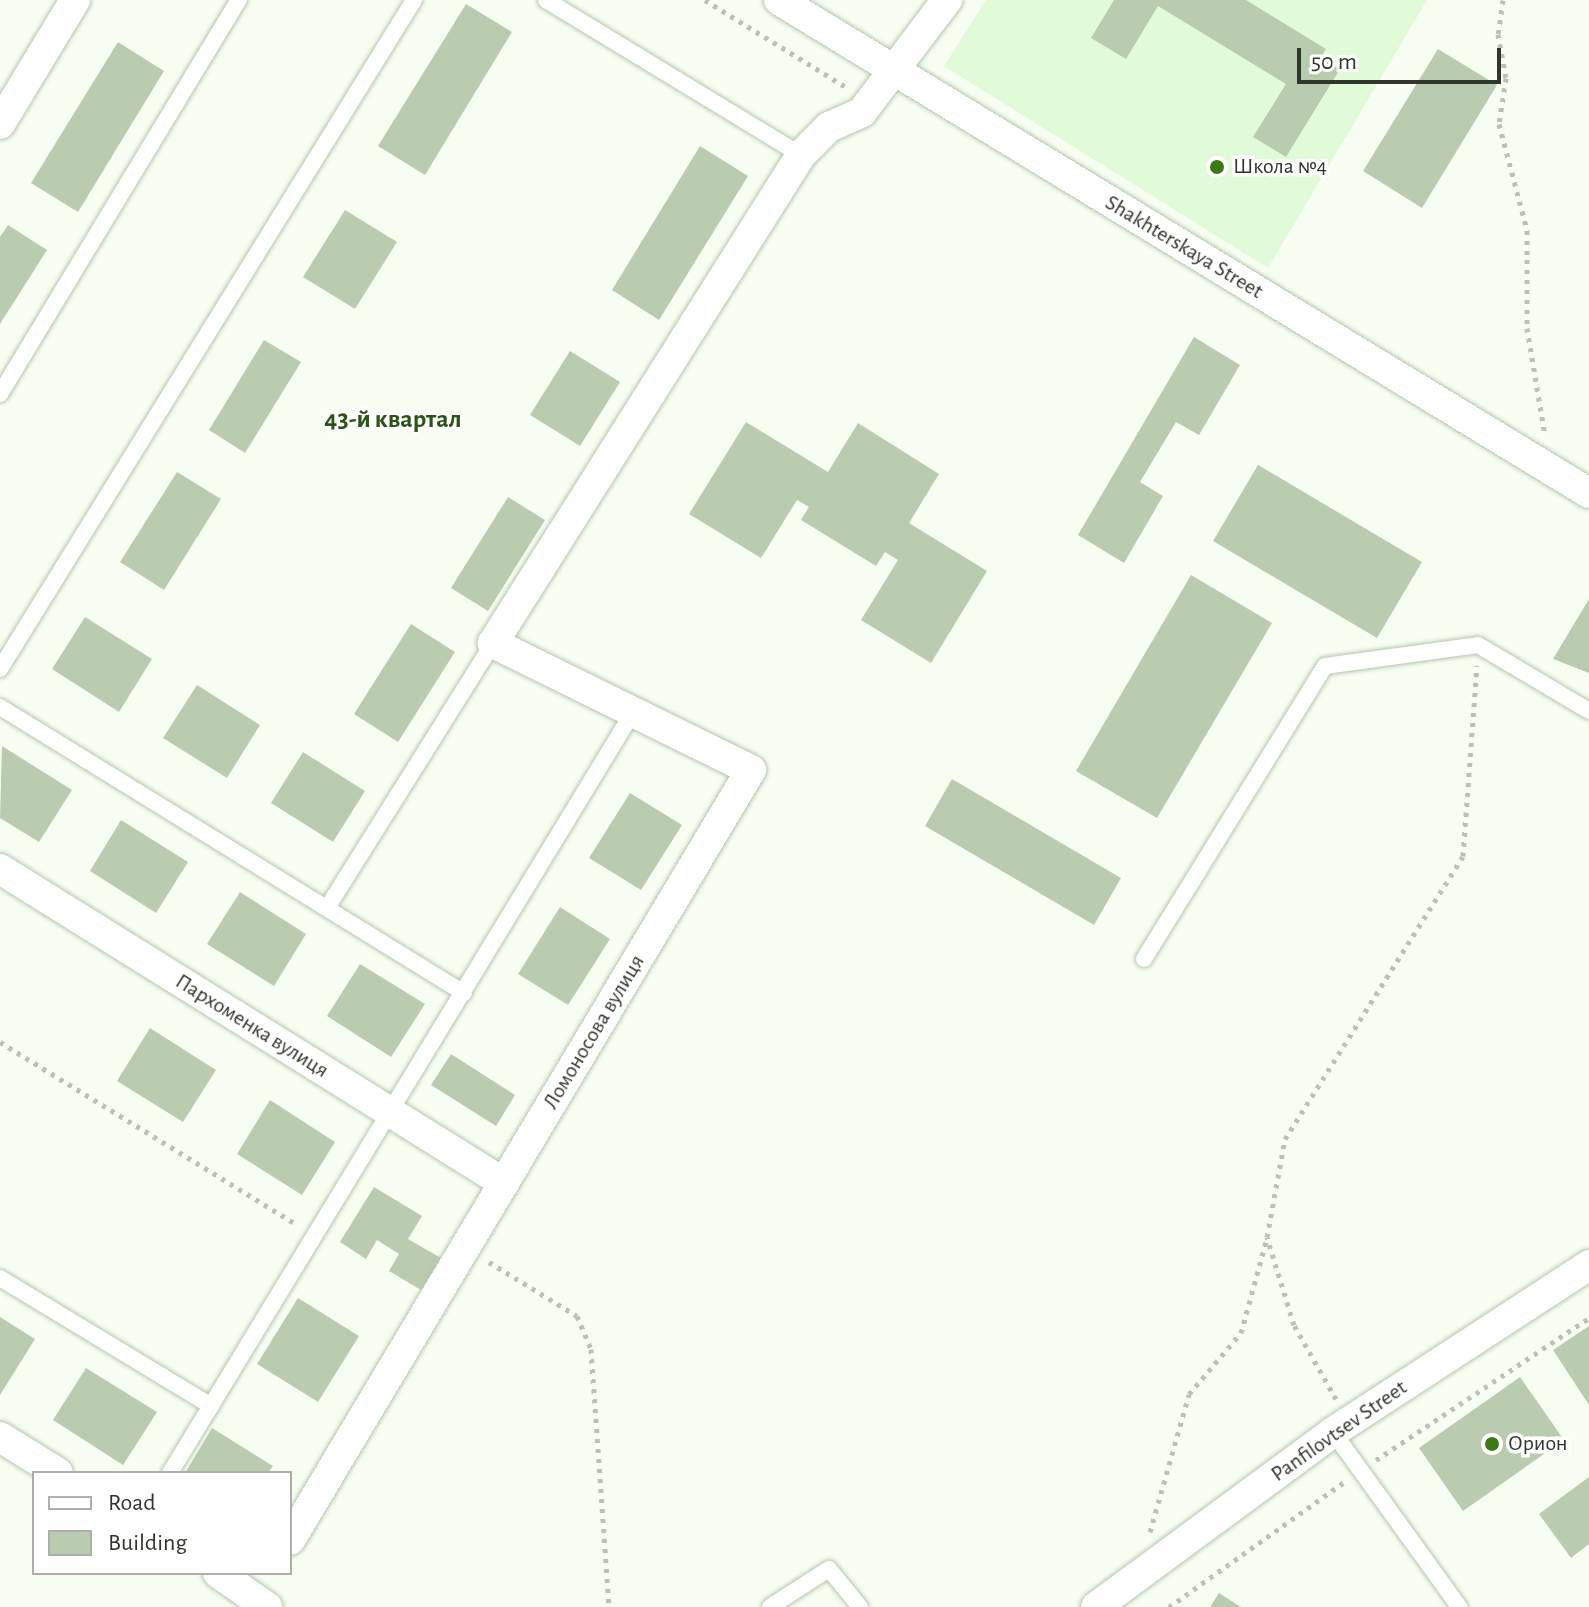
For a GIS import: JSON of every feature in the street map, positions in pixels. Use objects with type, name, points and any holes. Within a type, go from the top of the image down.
[{"type":"street","points":[[0,124],[75,0]]},
{"type":"street","points":[[493,643],[801,155],[829,127],[870,102],[947,0]]},
{"type":"street","name":"Shakhterskaya Street","points":[[789,2],[895,71],[1589,493]]},
{"type":"street","name":"Ломоносова вулиця","points":[[292,1537],[751,770],[493,643]]},
{"type":"street","name":"Пархоменка вулиця","points":[[0,869],[504,1183]]},
{"type":"street","name":"Panfilovtsev Street","points":[[1096,1607],[1341,1426],[1589,1265]]},
{"type":"street","points":[[0,1437],[55,1471]]},
{"type":"street","points":[[223,1575],[264,1592]]},
{"type":"lane","points":[[0,394],[239,0]]},
{"type":"lane","points":[[0,669],[414,0]]},
{"type":"lane","points":[[546,0],[801,155]]},
{"type":"lane","points":[[327,908],[493,643]]},
{"type":"lane","points":[[1144,959],[1325,666],[1478,645],[1589,711]]},
{"type":"lane","points":[[0,707],[464,993]]},
{"type":"lane","points":[[171,1471],[633,712]]},
{"type":"lane","points":[[0,1278],[211,1406]]},
{"type":"lane","points":[[1341,1426],[1459,1607]]},
{"type":"lane","points":[[770,1607],[829,1569],[860,1607]]},
{"type":"path","points":[[705,0],[870,102]]},
{"type":"path","points":[[1503,0],[1498,34],[1506,78],[1499,124],[1527,230],[1527,328],[1546,440]]},
{"type":"path","points":[[1138,1576],[1189,1394],[1241,1333],[1267,1237],[1285,1139],[1463,856],[1478,645]]},
{"type":"path","points":[[0,1042],[315,1236]]},
{"type":"path","points":[[1267,1237],[1294,1325],[1341,1426]]},
{"type":"path","points":[[465,1247],[577,1316],[591,1349],[609,1607]]},
{"type":"shaded area","name":"Школа №4","points":[[986,0],[1427,0],[1268,268],[944,66]]},
{"type":"building","name":"Школа №4","points":[[1114,0],[1246,0],[1326,49],[1320,58],[1340,69],[1286,157],[1253,137],[1286,84],[1158,6],[1126,59],[1091,38]]},
{"type":"building","points":[[466,4],[512,32],[425,175],[378,146]]},
{"type":"building","points":[[118,42],[164,71],[78,212],[31,183]]},
{"type":"building","points":[[1438,49],[1497,85],[1422,208],[1363,171]]},
{"type":"building","points":[[700,146],[748,176],[659,320],[612,290]]},
{"type":"building","points":[[345,210],[397,242],[355,309],[303,277]]},
{"type":"building","points":[[8,225],[47,250],[0,324],[0,237]]},
{"type":"building","points":[[1194,337],[1240,365],[1199,435],[1176,422],[1140,482],[1163,496],[1124,563],[1078,535]]},
{"type":"building","points":[[264,340],[301,362],[245,453],[209,430]]},
{"type":"building","points":[[570,351],[620,382],[580,446],[530,415]]},
{"type":"building","points":[[746,422],[828,472],[858,423],[939,474],[909,523],[987,571],[931,663],[861,620],[898,560],[885,552],[876,566],[801,520],[809,507],[797,500],[761,558],[689,514]]},
{"type":"building","points":[[1258,465],[1422,562],[1377,638],[1213,541]]},
{"type":"building","points":[[177,472],[221,499],[164,590],[120,562]]},
{"type":"building","points":[[508,497],[545,520],[488,611],[451,588]]},
{"type":"building","points":[[1191,575],[1272,623],[1157,818],[1076,771]]},
{"type":"building","points":[[1589,599],[1589,673],[1553,659]]},
{"type":"building","points":[[85,617],[152,659],[119,712],[52,669]]},
{"type":"building","points":[[411,624],[455,652],[398,742],[354,714]]},
{"type":"building","points":[[197,685],[260,725],[227,778],[163,738]]},
{"type":"building","points":[[2,746],[72,790],[39,842],[0,818]]},
{"type":"building","points":[[303,752],[365,791],[333,842],[271,803]]},
{"type":"building","points":[[952,779],[1121,878],[1094,925],[925,826]]},
{"type":"building","points":[[630,793],[682,825],[641,890],[589,858]]},
{"type":"building","points":[[121,820],[188,862],[156,913],[90,871]]},
{"type":"building","points":[[240,892],[306,934],[274,986],[207,944]]},
{"type":"building","points":[[560,907],[610,939],[568,1005],[518,974]]},
{"type":"building","points":[[360,964],[425,1004],[391,1057],[327,1016]]},
{"type":"building","points":[[150,1028],[216,1070],[183,1122],[117,1081]]},
{"type":"building","points":[[451,1054],[515,1095],[496,1126],[431,1085]]},
{"type":"building","points":[[270,1100],[335,1142],[302,1195],[237,1154]]},
{"type":"building","points":[[374,1187],[422,1216],[408,1239],[441,1258],[421,1290],[389,1271],[399,1254],[377,1240],[366,1259],[340,1242]]},
{"type":"building","points":[[298,1298],[359,1336],[318,1402],[257,1364]]},
{"type":"building","points":[[0,1317],[35,1339],[0,1395]]},
{"type":"building","points":[[1589,1326],[1589,1405],[1553,1350]]},
{"type":"building","points":[[86,1368],[157,1412],[123,1465],[53,1420]]},
{"type":"building","name":"Орион","points":[[1520,1377],[1564,1440],[1463,1511],[1419,1448]]},
{"type":"building","points":[[212,1428],[273,1466],[269,1471],[186,1471]]},
{"type":"building","points":[[1589,1477],[1589,1544],[1571,1558],[1539,1514]]},
{"type":"building","points":[[1219,1593],[1241,1607],[1210,1607]]},
{"type":"place","name":"Школа №4","points":[[1217,167]]},
{"type":"place","name":"Орион","points":[[1492,1444]]},
{"type":"district","name":"43-й квартал","points":[[393,420]]}]
